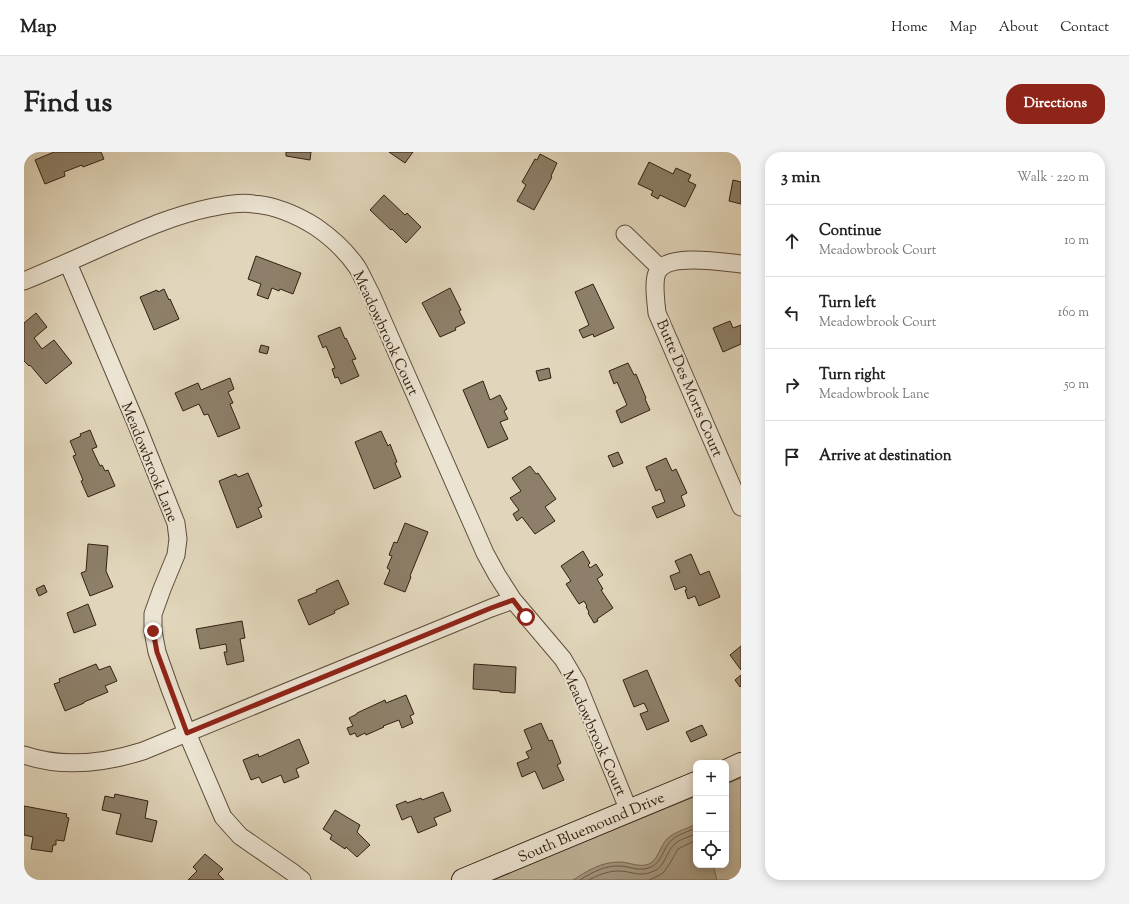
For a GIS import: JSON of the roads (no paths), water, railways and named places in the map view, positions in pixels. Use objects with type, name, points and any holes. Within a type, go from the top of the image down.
[{"type":"main road","points":[[729,770],[741,764]]},
{"type":"main road","name":"South Bluemound Drive","points":[[463,880],[693,784]]},
{"type":"street","name":"Meadowbrook Court","points":[[24,281],[170,218],[236,203],[270,206],[306,220],[342,248],[357,267],[371,294],[485,553],[497,576],[513,600],[563,659],[577,683],[629,811]]},
{"type":"street","points":[[625,234],[660,268],[674,261],[689,260],[714,260],[741,264]]},
{"type":"street","name":"Meadowbrook Lane","points":[[68,263],[136,423],[176,523],[178,539],[176,555],[153,614],[153,631],[157,652],[187,733],[223,817],[240,836],[302,880]]},
{"type":"street","name":"Butte Des Morts Court","points":[[660,268],[656,274],[655,292],[657,313],[741,507]]},
{"type":"street","points":[[24,754],[53,762],[87,762],[123,758],[513,600]]},
{"type":"water","points":[[693,825],[693,868],[714,868],[717,880],[573,880],[589,870],[612,862],[623,862],[638,865],[649,864],[655,859],[662,845],[667,839]]}]
